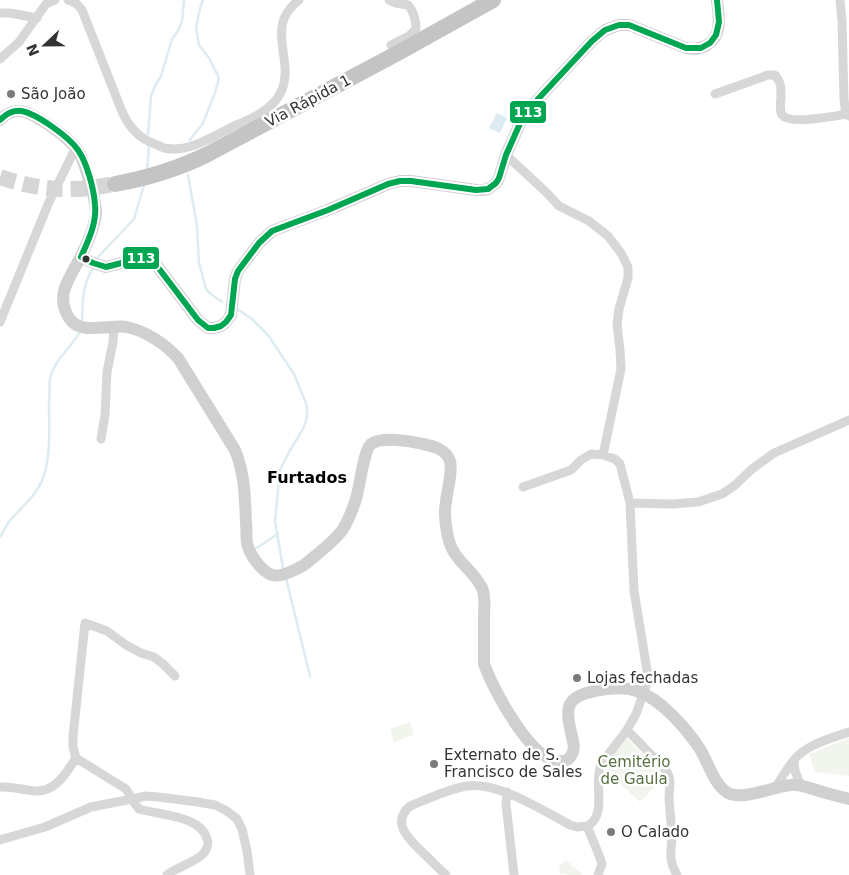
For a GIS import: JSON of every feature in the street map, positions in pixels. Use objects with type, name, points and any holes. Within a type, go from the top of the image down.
[{"type":"highway","name":"Via Rápida 1","points":[[115,184],[146,178],[193,162],[493,0]]},
{"type":"main road","points":[[81,257],[106,267],[141,258],[148,259],[157,266],[198,320],[208,328],[221,326],[231,315],[235,279],[238,271],[259,243],[272,231],[388,184],[400,181],[476,190],[488,189],[499,178],[522,119],[592,41],[605,30],[619,25],[629,25],[686,48],[703,48],[712,42],[718,31],[718,0]]},
{"type":"main road","points":[[0,120],[2,117],[18,110],[28,112],[64,136],[76,147],[84,162],[96,214],[81,257],[66,282],[63,298],[66,314],[71,321],[85,328],[114,326],[127,327],[140,332],[170,349],[178,358],[227,436],[241,464],[247,543],[251,554],[265,570],[272,574],[282,574],[298,569],[342,530],[356,501],[366,450],[370,444],[379,440],[397,440],[428,445],[442,450],[446,453],[451,463],[445,514],[449,543],[453,552],[477,581],[483,592],[484,664],[509,713],[523,735],[536,749],[558,762],[566,761],[571,757],[574,750],[568,712],[572,700],[584,694],[604,689],[630,689],[644,694],[664,707],[682,726],[700,749],[718,783],[729,794],[744,795],[793,784],[849,800]]},
{"type":"street","points":[[0,59],[19,42],[46,4],[54,0]]},
{"type":"street","points":[[70,0],[76,3],[82,10],[126,120],[139,136],[163,147],[173,149],[186,148],[197,144],[251,119],[274,102],[281,92],[285,75],[282,22],[287,11],[299,0]]},
{"type":"street","points":[[389,0],[408,5],[416,19],[416,29],[409,36],[391,46]]},
{"type":"street","points":[[715,94],[768,75],[775,75],[781,85],[780,110],[786,118],[793,120],[816,120],[848,115],[844,99],[840,0]]},
{"type":"street","points":[[0,13],[37,18]]},
{"type":"street","points":[[0,322],[49,202],[76,147]]},
{"type":"street","points":[[506,156],[559,206],[589,221],[608,236],[621,253],[628,267],[628,278],[617,325],[620,369],[603,455]]},
{"type":"street","points":[[101,439],[105,415],[107,372],[114,326]]},
{"type":"street","points":[[630,503],[698,502],[722,494],[734,486],[752,469],[774,454],[849,420]]},
{"type":"street","points":[[446,875],[405,833],[402,816],[405,810],[410,806],[455,789],[480,786],[507,792],[570,825],[582,827],[592,824],[596,819],[598,811],[598,771],[601,764],[627,730],[636,714],[647,684],[647,670],[634,591],[630,503],[620,464],[615,459],[592,454],[581,460],[570,470],[523,487]]},
{"type":"street","points":[[0,787],[8,786],[36,791],[46,789],[64,776],[76,758],[73,736],[85,623],[107,631],[126,645],[154,657],[175,676]]},
{"type":"street","points":[[627,730],[670,775],[669,798],[672,836],[670,858],[677,875]]},
{"type":"street","points":[[776,788],[794,760],[807,749],[849,732]]},
{"type":"street","points":[[76,758],[121,785],[139,808],[179,817],[204,831],[208,845],[204,853],[168,875]]},
{"type":"street","points":[[794,760],[795,771],[801,786]]},
{"type":"street","points":[[507,792],[506,804],[514,875]]},
{"type":"street","points":[[0,840],[45,827],[91,808],[146,796],[174,799],[214,805],[227,811],[237,819],[242,829],[250,875]]},
{"type":"street","points":[[587,826],[602,864],[598,875]]},
{"type":"green space","points":[[410,722],[414,735],[394,742],[390,729]]},
{"type":"green space","name":"Cemitério de Gaula","points":[[625,737],[665,776],[640,802],[602,766]]},
{"type":"green space","points":[[849,738],[849,776],[815,772],[809,754]]},
{"type":"green space","points":[[566,860],[582,875],[559,873],[560,865]]},
{"type":"shaded area","points":[[497,113],[507,118],[500,133],[489,128]]},
{"type":"waterway","points":[[148,134],[151,96],[161,76],[172,39],[182,21],[184,0]]},
{"type":"waterway","points":[[190,140],[203,123],[219,78],[209,58],[199,45],[196,27],[203,0]]},
{"type":"waterway","points":[[147,171],[149,145]]},
{"type":"waterway","points":[[188,175],[197,226],[199,263],[206,289],[222,302]]},
{"type":"waterway","points":[[98,257],[134,219],[144,185]]},
{"type":"waterway","points":[[82,319],[85,287],[93,268]]},
{"type":"waterway","points":[[237,309],[252,319],[268,335],[294,374],[307,406],[307,418],[303,429],[280,470],[275,521],[283,568]]},
{"type":"waterway","points":[[0,537],[10,520],[31,498],[44,475],[49,449],[50,379],[55,365],[80,331]]},
{"type":"waterway","points":[[255,549],[278,534]]},
{"type":"waterway","points":[[286,578],[310,676]]},
{"type":"tunnel","points":[[0,177],[27,185],[54,189],[115,184]]},
{"type":"transit line","name":"113","points":[[0,120],[15,111],[35,116],[60,132],[74,145],[81,155],[92,184],[95,212],[91,232],[81,257],[106,267],[141,258],[148,259],[157,266],[198,320],[208,328],[214,328],[221,326],[231,315],[235,279],[238,271],[259,243],[272,231],[328,210],[388,184],[400,181],[476,190],[488,189],[499,178],[506,155],[522,119],[592,41],[605,30],[619,25],[629,25],[686,48],[701,48],[710,43],[716,35],[719,22],[717,0]]},
{"type":"place","name":"São João","points":[[11,94]]},
{"type":"place","name":"Lojas fechadas","points":[[577,678]]},
{"type":"place","name":"Externato de S. Francisco de Sales","points":[[434,764]]},
{"type":"place","name":"O Calado","points":[[611,832]]},
{"type":"district","name":"Furtados","points":[[307,477]]}]
